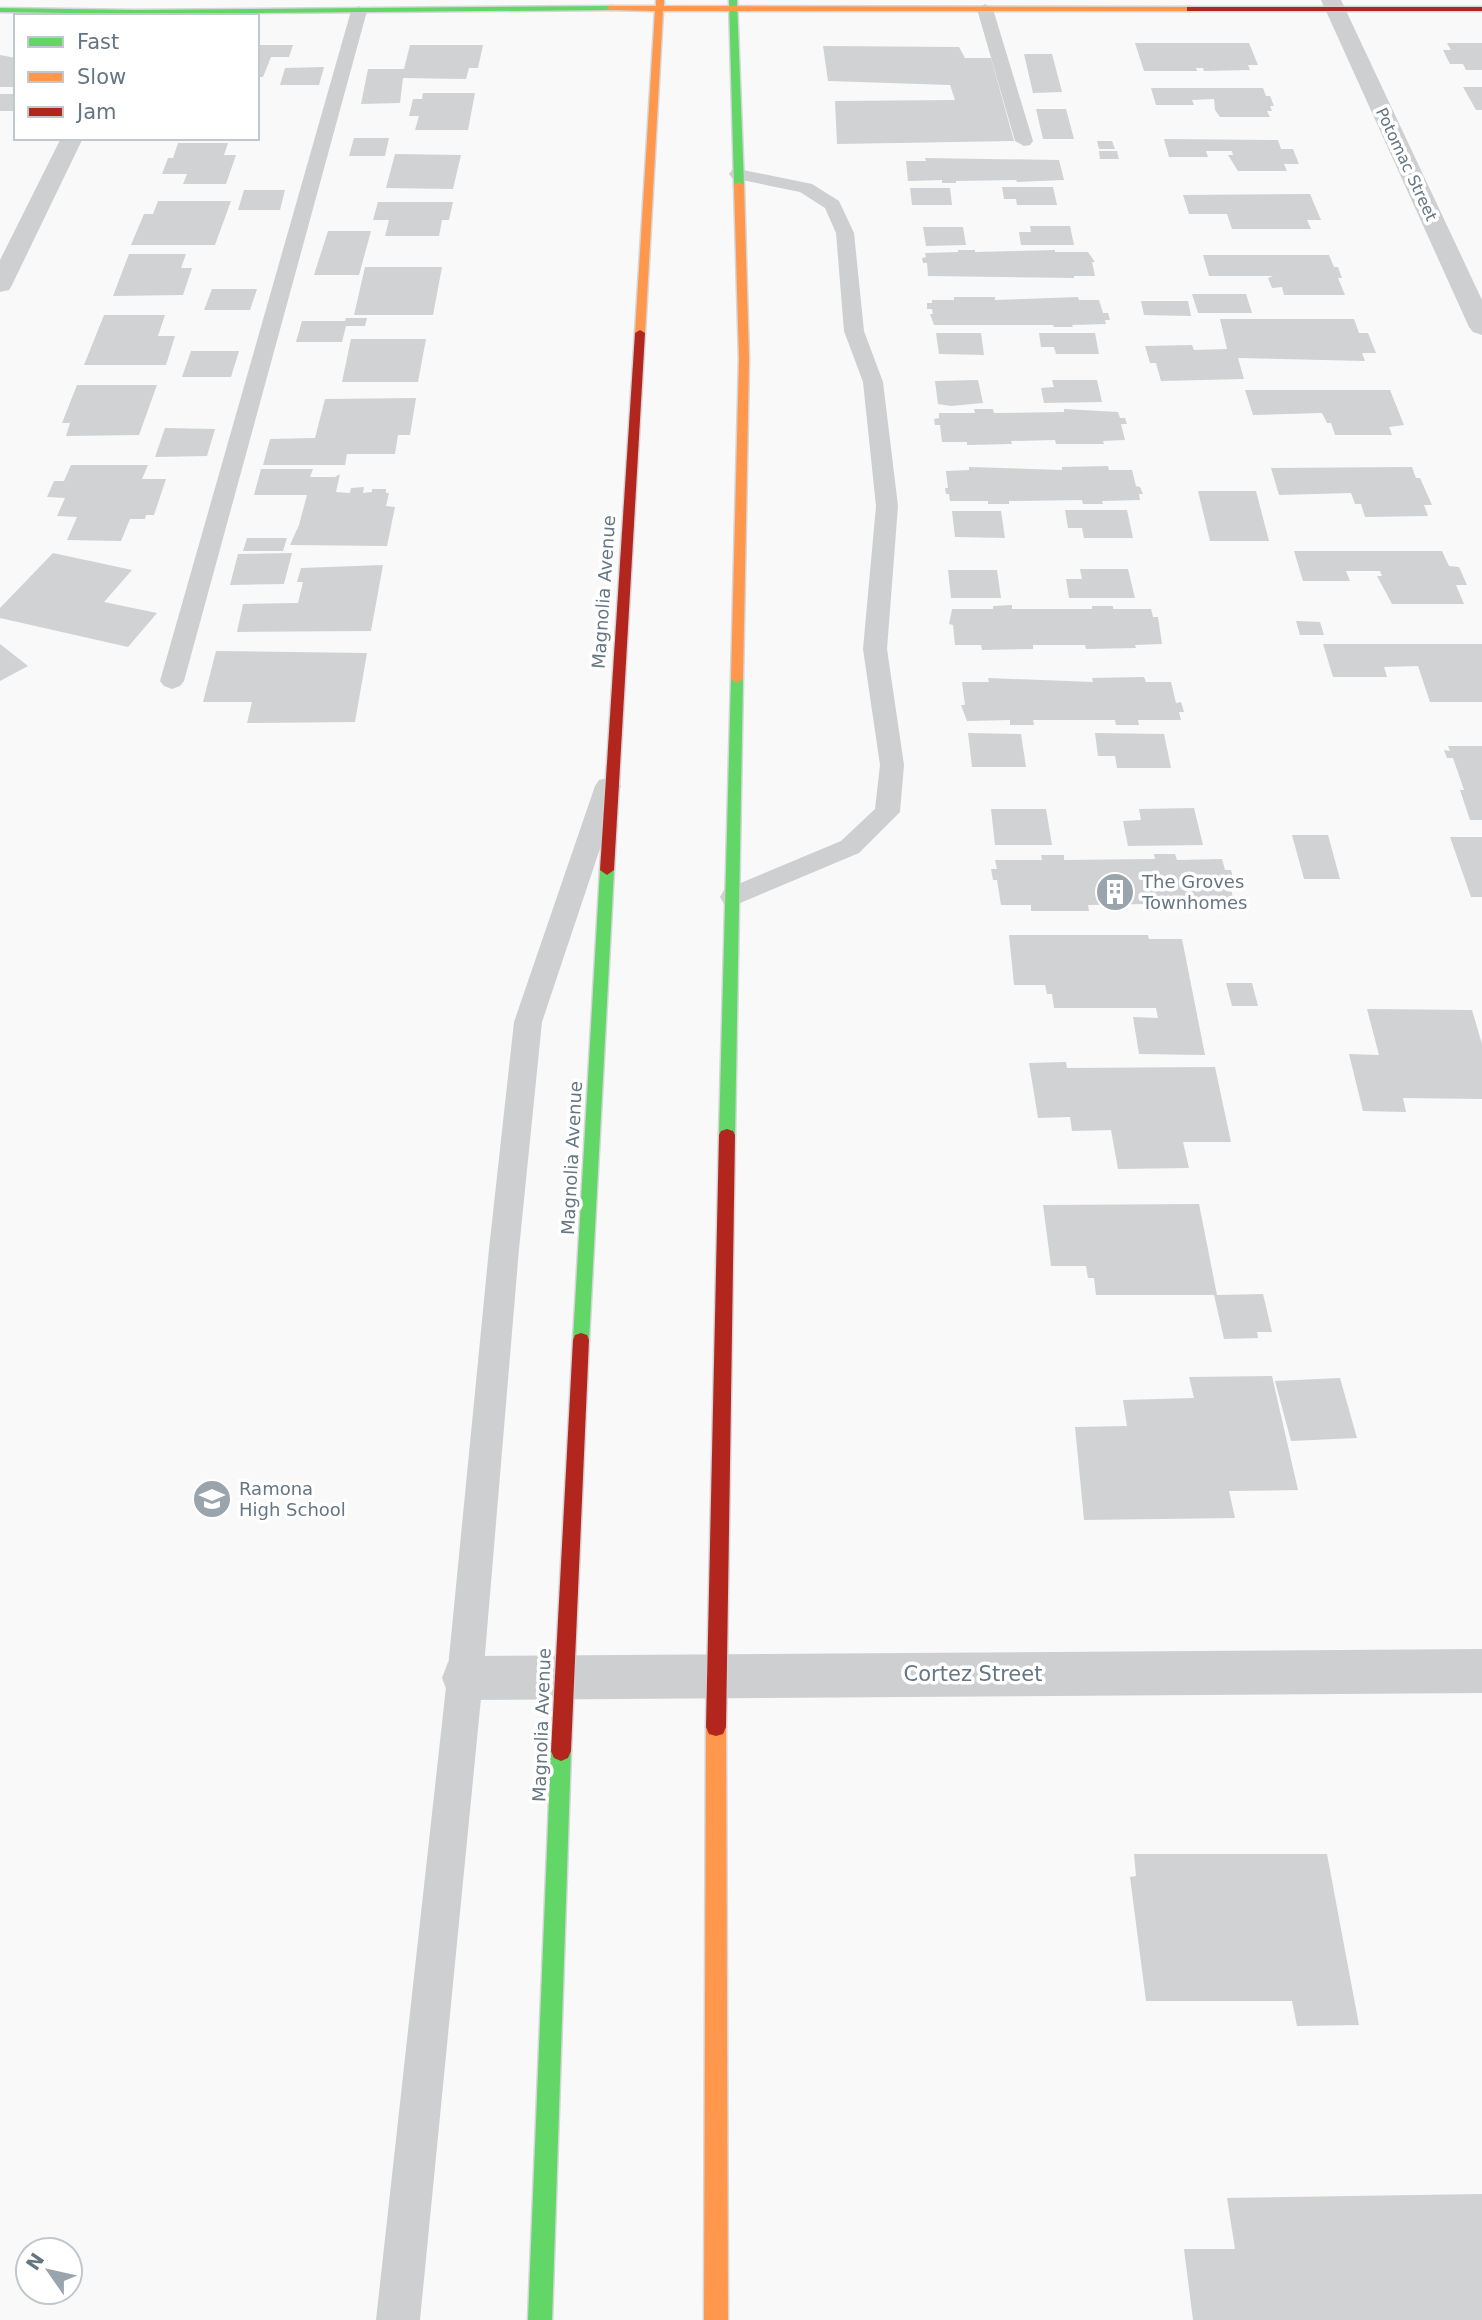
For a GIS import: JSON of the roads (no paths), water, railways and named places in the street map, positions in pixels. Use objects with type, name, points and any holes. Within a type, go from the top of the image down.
[{"type":"main road","points":[[0,10],[134,14],[660,4],[827,4],[985,9],[1068,4],[1333,4],[1482,9]]},
{"type":"main road","name":"Magnolia Avenue","points":[[540,2320],[562,1680],[612,772],[660,4]]},
{"type":"main road","points":[[716,2320],[716,1676],[744,359],[733,4]]},
{"type":"street","name":"Potomac Street","points":[[1333,4],[1482,327]]},
{"type":"street","points":[[0,285],[10,239],[71,140]]},
{"type":"street","name":"Cortez Street","points":[[465,1678],[562,1680],[716,1676],[1482,1671]]},
{"type":"lane","points":[[985,9],[1024,141]]},
{"type":"lane","points":[[172,681],[359,10]]},
{"type":"lane","points":[[733,897],[850,848],[887,812],[892,765],[875,649],[887,506],[873,383],[854,331],[845,233],[833,205],[806,188],[738,174]]},
{"type":"lane","points":[[398,2320],[465,1678],[504,1249],[528,1022],[612,772]]},
{"type":"place","name":"The Groves Townhomes","points":[[1115,892]]},
{"type":"place","name":"Ramona High School","points":[[212,1499]]}]
